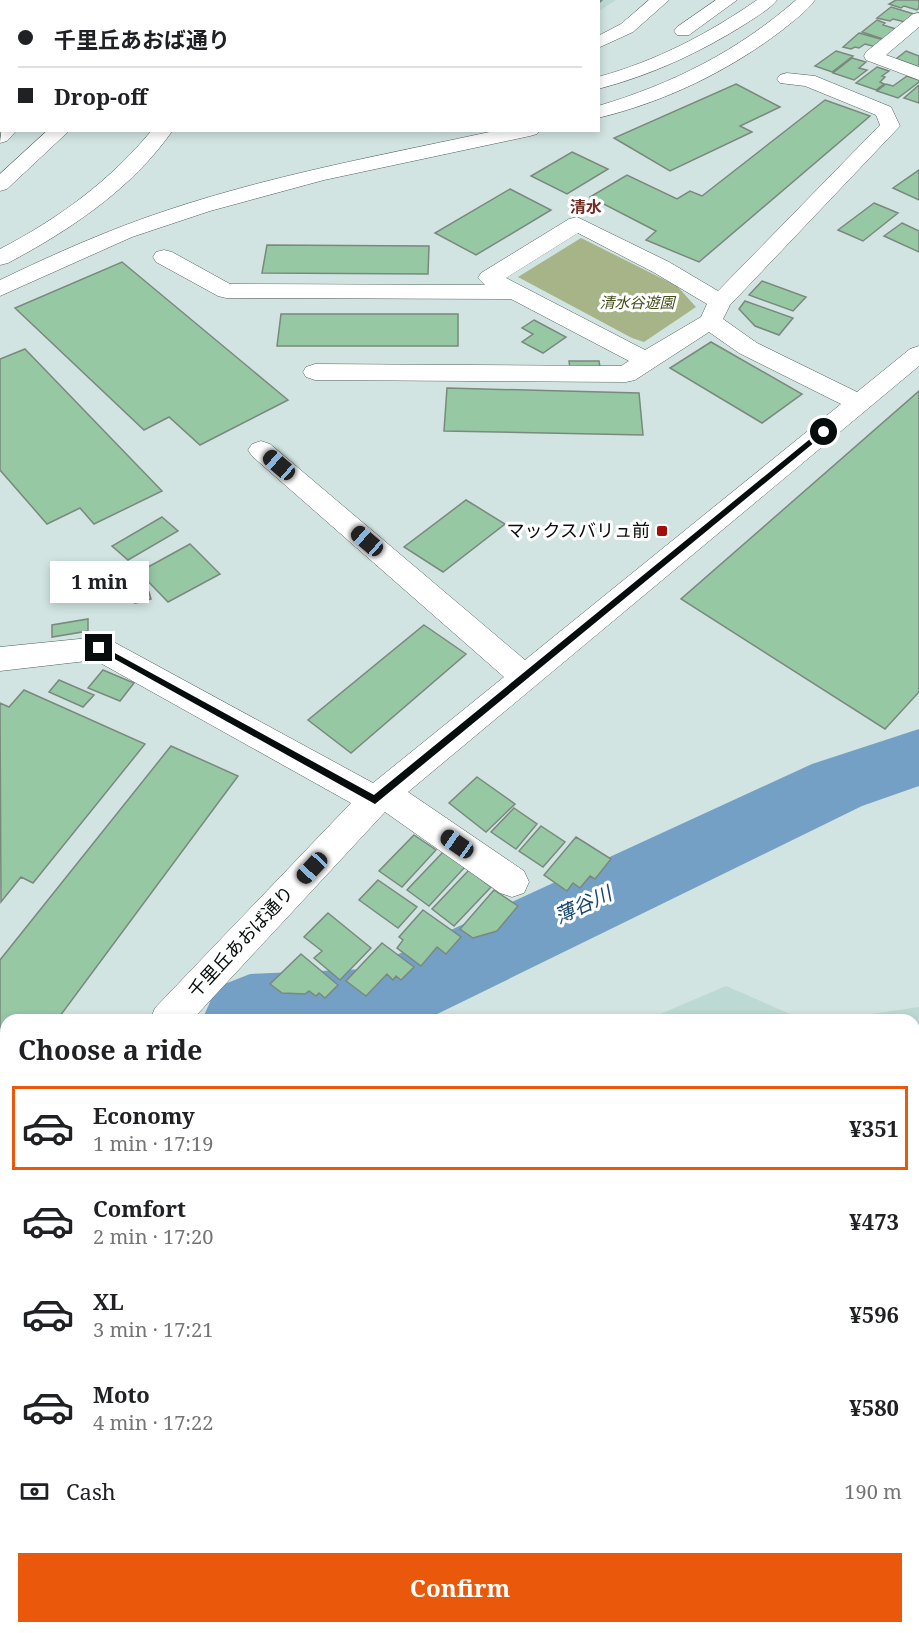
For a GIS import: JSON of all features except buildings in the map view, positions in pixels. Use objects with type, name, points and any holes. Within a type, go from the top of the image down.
[{"type":"main road","points":[[600,23],[626,12],[643,0]]},
{"type":"main road","points":[[600,42],[627,28],[660,0]]},
{"type":"main road","points":[[600,64],[650,47],[676,35],[728,0]]},
{"type":"main road","points":[[600,82],[650,66],[695,47],[737,24],[768,0]]},
{"type":"main road","points":[[600,111],[651,94],[728,59],[780,24],[806,0]]},
{"type":"main road","points":[[919,18],[873,56],[919,74]]},
{"type":"main road","points":[[315,372],[626,374],[715,311],[890,126],[884,111],[808,80],[787,79]]},
{"type":"main road","points":[[0,185],[58,132]]},
{"type":"main road","points":[[0,258],[43,234],[110,186],[134,164],[161,132]]},
{"type":"main road","points":[[0,289],[88,246],[201,206],[307,178],[521,132]]},
{"type":"main road","points":[[646,360],[489,278],[577,224],[661,267],[715,311],[748,348],[859,403]]},
{"type":"main road","points":[[164,257],[226,291],[517,292]]},
{"type":"main road","name":"千里丘あおば通り","points":[[174,1014],[379,796],[919,354]]},
{"type":"main road","points":[[261,450],[525,677]]},
{"type":"main road","points":[[0,660],[99,648],[379,796],[512,882]]},
{"type":"shaded area","points":[[600,0],[616,0],[600,10]]},
{"type":"shaded area","points":[[726,986],[790,1014],[660,1014]]},
{"type":"shaded area","points":[[919,1007],[919,1014],[872,1014]]},
{"type":"green space","name":"清水谷遊園","points":[[581,238],[677,286],[696,307],[644,342],[632,338],[518,277]]},
{"type":"waterway","name":"薄谷川","points":[[248,1014],[250,1012],[371,1006],[837,785],[919,757]]},
{"type":"place","name":"マックスバリュ前","points":[[662,531]]},
{"type":"district","name":"清水","points":[[586,207]]},
{"type":"route","points":[[99,648],[375,800],[824,432]]}]
